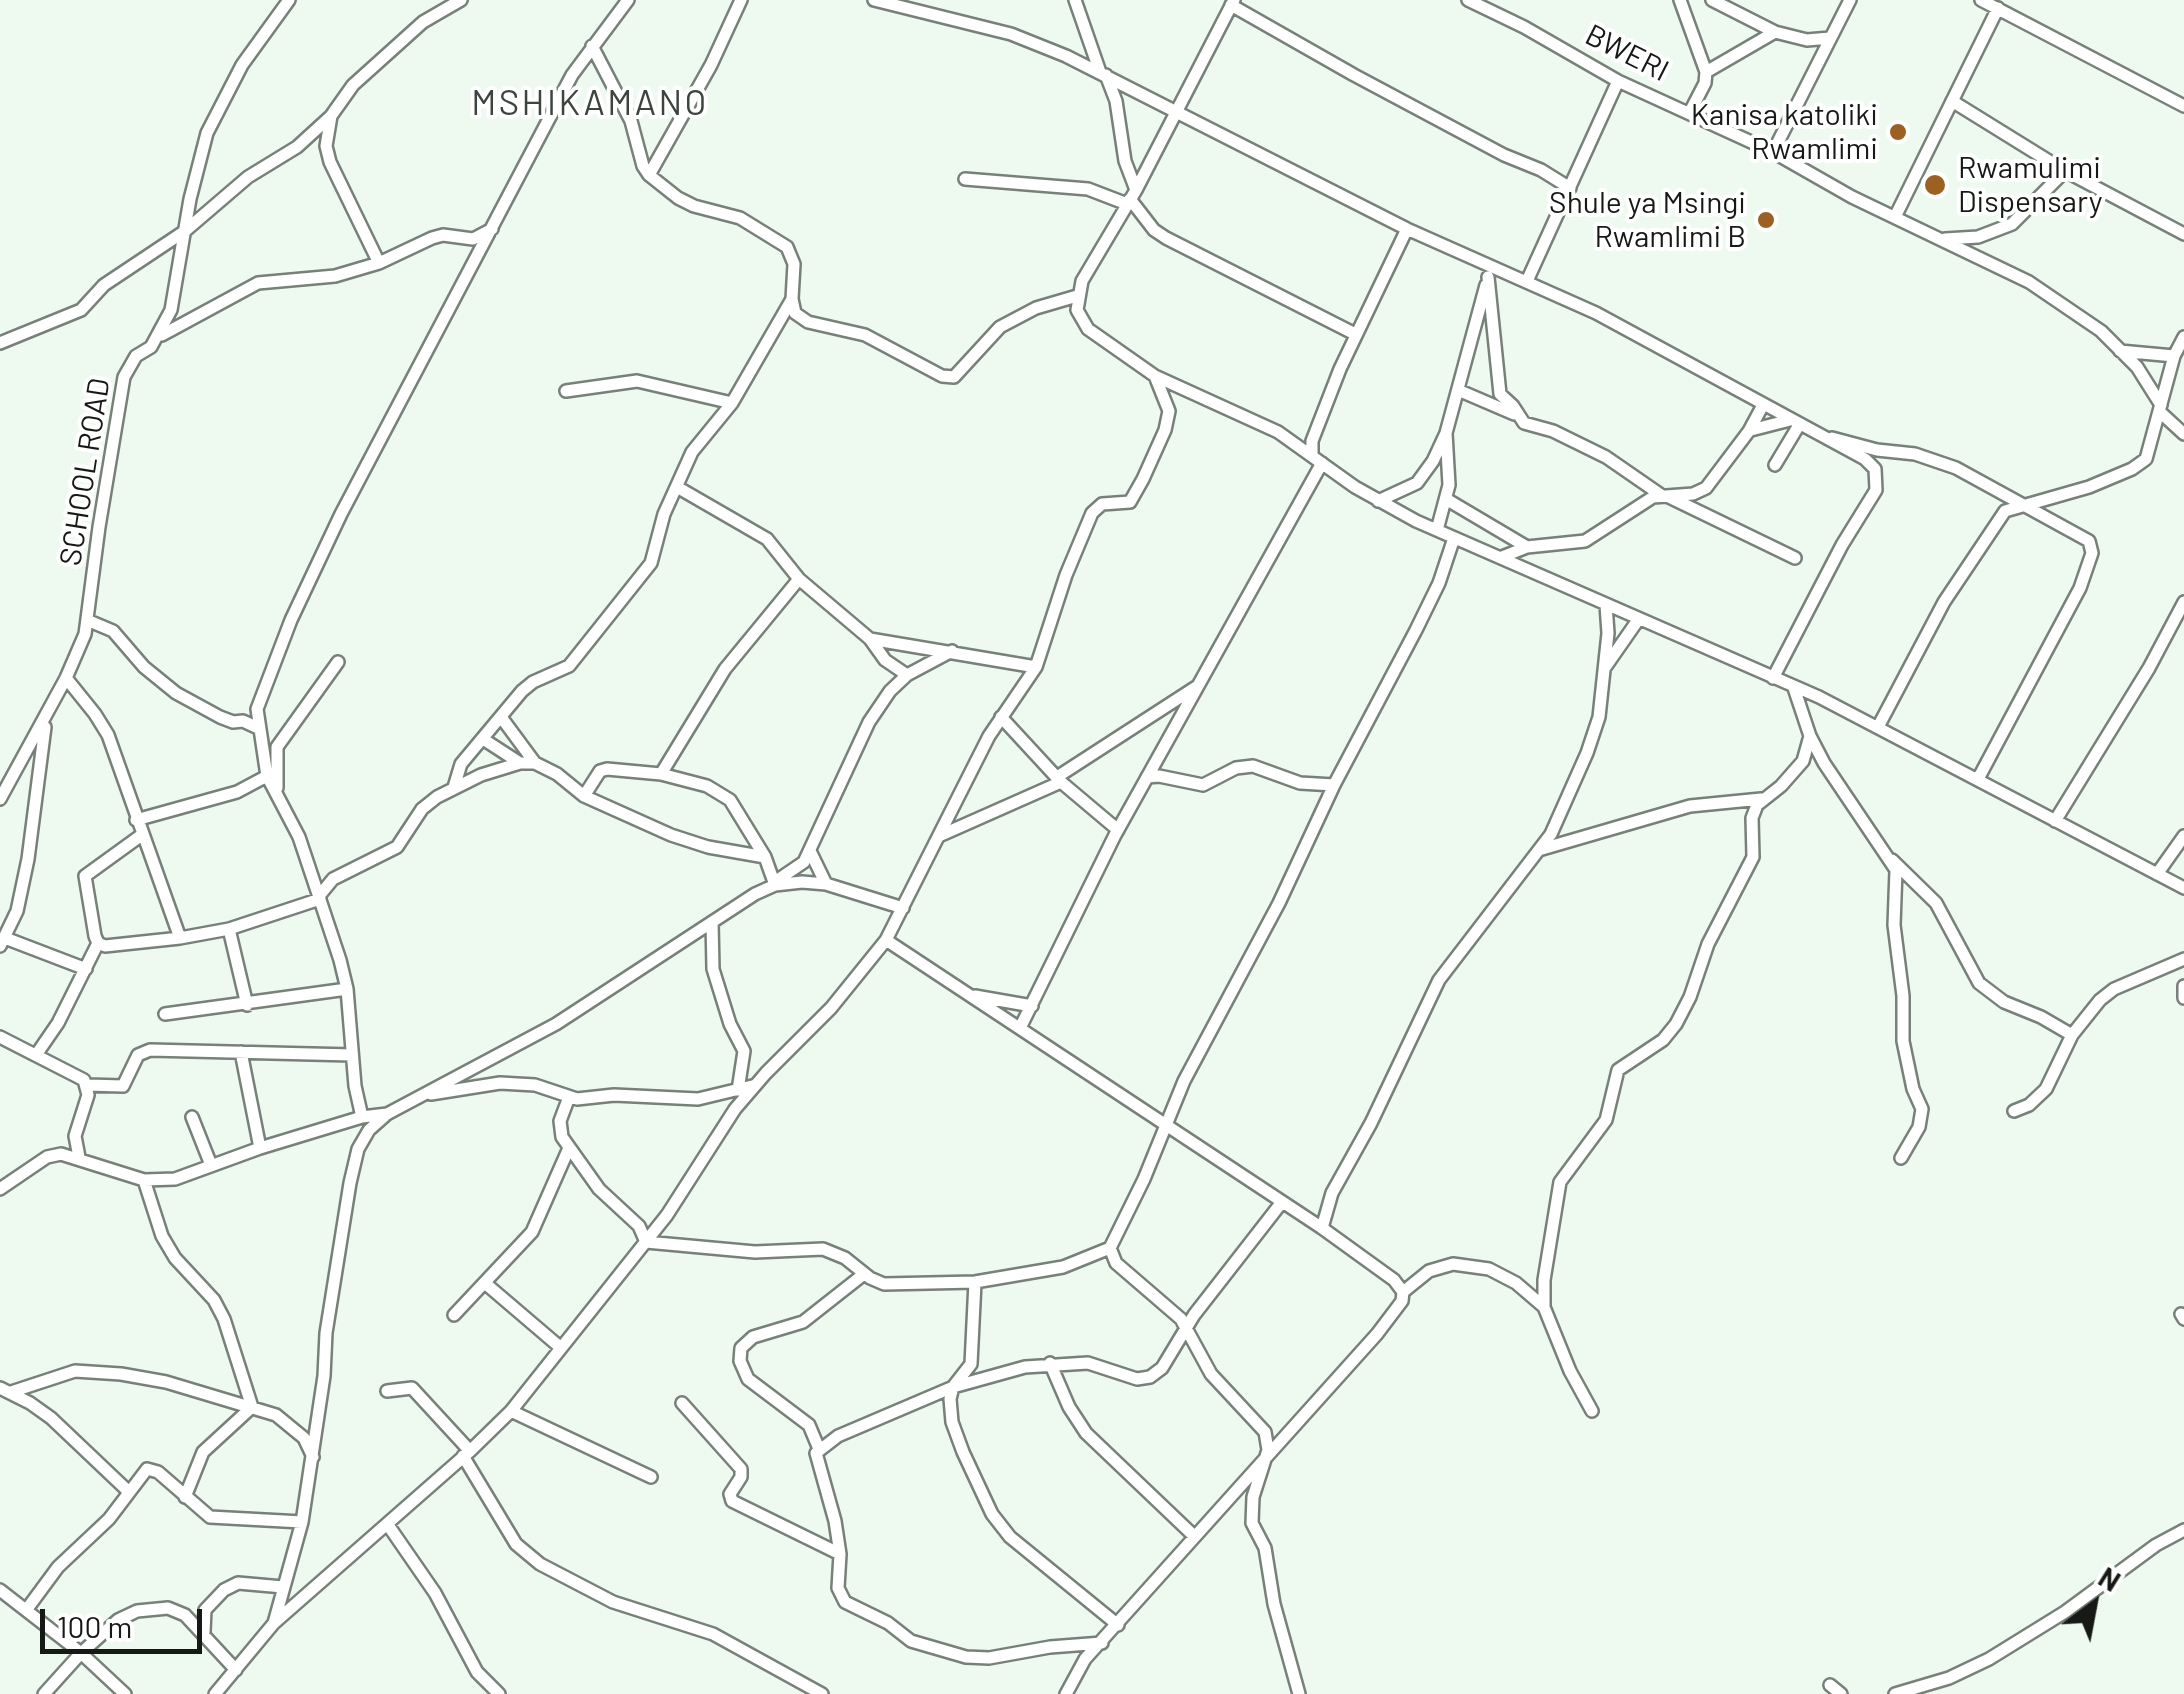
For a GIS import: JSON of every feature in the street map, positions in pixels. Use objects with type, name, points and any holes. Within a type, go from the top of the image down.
[{"type":"street","name":"SCHOOL ROAD","points":[[0,798],[48,714],[84,634],[124,377],[136,356],[150,347],[172,310],[202,152],[214,117],[250,52],[289,0]]},
{"type":"street","points":[[0,343],[81,310],[104,285],[185,231],[248,177],[297,147],[331,116],[354,86],[423,22],[460,0]]},
{"type":"street","points":[[362,1116],[346,989],[299,837],[267,776],[257,709],[314,568],[572,75],[628,0]]},
{"type":"street","points":[[650,175],[741,0]]},
{"type":"street","points":[[874,0],[1011,34],[1103,74],[1490,272],[1527,281],[1596,312],[1872,465],[1876,490],[1772,678]]},
{"type":"street","points":[[932,0],[936,17]]},
{"type":"street","points":[[1075,0],[1116,101],[1131,198],[1154,230],[1355,334]]},
{"type":"street","name":"BWERI","points":[[1468,0],[1524,27],[1618,82],[1773,152],[1819,180],[2061,301],[2088,320],[2136,367],[2161,408],[2184,434]]},
{"type":"street","points":[[1680,0],[1706,72],[1690,112]]},
{"type":"street","points":[[1712,0],[1775,32],[1807,40],[1830,38]]},
{"type":"street","points":[[1773,152],[1850,0]]},
{"type":"street","points":[[1980,0],[2005,7],[2184,106]]},
{"type":"street","points":[[1570,188],[1354,75],[1232,3],[1131,198],[1082,281],[1077,310],[1088,329],[1155,376],[1261,423],[1378,502],[1878,727],[2184,888]]},
{"type":"street","points":[[1896,217],[1952,100],[2005,7]]},
{"type":"street","points":[[1706,72],[1775,32]]},
{"type":"street","points":[[1807,40],[1820,58]]},
{"type":"street","points":[[454,786],[462,764],[482,738],[533,682],[569,666],[650,563],[664,514],[699,442],[732,402],[792,299],[796,275],[787,247],[740,218],[678,198],[650,175],[643,166],[631,121],[592,46]]},
{"type":"street","points":[[1527,281],[1618,82]]},
{"type":"street","points":[[1952,100],[2065,172],[2184,234]]},
{"type":"street","points":[[331,116],[326,146],[330,162],[379,263]]},
{"type":"street","points":[[1940,240],[1978,237],[2012,224],[2065,172]]},
{"type":"street","points":[[966,179],[1088,188],[1131,198]]},
{"type":"street","points":[[1312,454],[1312,441],[1355,334],[1407,228]]},
{"type":"street","points":[[156,338],[258,282],[336,276],[379,263],[432,238],[443,235],[472,240],[492,230]]},
{"type":"street","points":[[1378,502],[1426,475],[1446,433],[1490,272]]},
{"type":"street","points":[[1490,272],[1499,390],[1518,416],[1529,426],[1553,431],[1606,457],[1662,495],[1794,558]]},
{"type":"street","points":[[792,299],[795,312],[808,322],[865,335],[942,376],[954,377],[1000,327],[1036,308],[1077,296]]},
{"type":"street","points":[[1878,727],[1968,562],[2005,511],[2020,504],[2054,500],[2132,469],[2146,459],[2174,356],[2184,337]]},
{"type":"street","points":[[2120,351],[2174,356]]},
{"type":"street","points":[[215,1694],[274,1623],[511,1411],[646,1242],[735,1109],[831,1008],[886,940],[1001,717],[1036,667],[1087,522],[1102,504],[1130,502],[1165,430],[1169,410],[1155,376]]},
{"type":"street","points":[[566,390],[638,382],[732,402]]},
{"type":"street","points":[[1458,390],[1518,416]]},
{"type":"street","points":[[1502,557],[1527,547],[1585,540],[1600,534],[1644,502],[1706,488],[1749,431],[1763,405]]},
{"type":"street","points":[[1749,431],[1795,422]]},
{"type":"street","points":[[1775,466],[1795,422]]},
{"type":"street","points":[[1437,530],[1450,470],[1446,433]]},
{"type":"street","points":[[1822,436],[1932,460],[1969,475],[2089,541],[2092,553],[2080,588],[1978,779]]},
{"type":"street","points":[[1020,1028],[1118,830],[1322,463]]},
{"type":"street","points":[[677,487],[767,539],[799,580],[870,639],[885,660],[907,675]]},
{"type":"street","points":[[1446,499],[1527,547]]},
{"type":"street","points":[[646,1242],[756,1252],[823,1249],[845,1258],[884,1284],[975,1282],[1063,1267],[1110,1248],[1211,1026],[1279,903],[1334,785],[1424,614],[1454,538]]},
{"type":"street","points":[[661,774],[725,669],[799,580]]},
{"type":"street","points":[[2055,821],[2149,668],[2184,602]]},
{"type":"street","points":[[1322,1228],[1332,1193],[1371,1123],[1439,980],[1478,925],[1542,849],[1595,734],[1606,666],[1606,605]]},
{"type":"street","points":[[87,620],[114,632],[144,667],[176,693],[220,718],[258,728]]},
{"type":"street","points":[[1606,666],[1638,620]]},
{"type":"street","points":[[870,639],[1036,667]]},
{"type":"street","points":[[274,1623],[302,1522],[350,1183],[358,1149],[369,1130],[386,1114],[556,1024],[799,868],[869,722],[890,691],[907,675],[952,651]]},
{"type":"street","points":[[277,798],[276,747],[338,662]]},
{"type":"street","points":[[66,678],[108,736],[180,938]]},
{"type":"street","points":[[939,836],[1059,779],[1197,686]]},
{"type":"street","points":[[1794,688],[1810,736],[1841,790],[1891,858],[1936,904],[1979,984],[2004,1002],[2072,1035]]},
{"type":"street","points":[[48,714],[28,859],[17,911],[3,942],[86,969]]},
{"type":"street","points":[[501,717],[535,763]]},
{"type":"street","points":[[1001,717],[1059,779],[1118,830]]},
{"type":"street","points":[[1592,1411],[1570,1371],[1544,1307],[1544,1280],[1560,1182],[1606,1120],[1618,1070],[1662,1040],[1676,1024],[1708,944],[1753,857],[1752,818],[1762,799],[1804,761],[1810,736]]},
{"type":"street","points":[[482,738],[520,763]]},
{"type":"street","points":[[98,943],[115,947],[230,928],[320,898],[332,879],[397,847],[422,809],[454,786],[520,763],[535,763],[557,774],[584,796],[671,835],[708,847],[764,857]]},
{"type":"street","points":[[1147,778],[1159,776],[1203,785],[1236,768],[1254,766],[1300,784],[1334,785]]},
{"type":"street","points":[[584,796],[604,769],[661,774],[707,786],[730,800],[764,857],[774,884]]},
{"type":"street","points":[[136,820],[237,792],[267,776]]},
{"type":"street","points":[[1542,849],[1690,806],[1762,799]]},
{"type":"street","points":[[36,1055],[58,1023],[98,943],[85,876],[143,834]]},
{"type":"street","points":[[2157,874],[2184,836]]},
{"type":"street","points":[[810,851],[826,884]]},
{"type":"street","points":[[1891,858],[1897,883],[1894,920],[1904,996],[1903,1041],[1922,1116],[1902,1158]]},
{"type":"street","points":[[774,884],[826,884],[903,908]]},
{"type":"street","points":[[712,922],[713,969],[730,1024],[744,1051],[738,1090]]},
{"type":"street","points":[[230,928],[247,1005]]},
{"type":"street","points":[[886,940],[1322,1228],[1394,1280],[1404,1292]]},
{"type":"street","points":[[2014,1111],[2029,1106],[2046,1089],[2072,1035],[2100,1000],[2114,989],[2184,959]]},
{"type":"street","points":[[2184,986],[2184,998]]},
{"type":"street","points":[[164,1014],[346,989]]},
{"type":"street","points":[[966,994],[1032,1006]]},
{"type":"street","points":[[0,1037],[78,1076],[87,1085],[88,1095],[75,1136],[80,1158]]},
{"type":"street","points":[[87,1085],[123,1086],[138,1055],[150,1050],[352,1055]]},
{"type":"street","points":[[241,1052],[260,1148]]},
{"type":"street","points":[[422,1096],[500,1083],[535,1085],[570,1097],[698,1098],[755,1085]]},
{"type":"street","points":[[570,1097],[559,1130],[599,1189],[639,1226],[646,1242]]},
{"type":"street","points":[[0,1189],[46,1157],[61,1154],[144,1180],[174,1179],[362,1116],[386,1114]]},
{"type":"street","points":[[192,1117],[210,1165]]},
{"type":"street","points":[[454,1315],[532,1232],[569,1148]]},
{"type":"street","points":[[144,1180],[155,1222],[168,1247],[214,1300],[224,1319],[252,1406]]},
{"type":"street","points":[[819,1449],[838,1436],[954,1386],[1050,1363],[1088,1362],[1145,1380],[1162,1368],[1186,1328],[1282,1202]]},
{"type":"street","points":[[1110,1248],[1116,1263],[1168,1306],[1186,1328],[1211,1374],[1265,1432],[1268,1441],[1253,1498],[1252,1523],[1265,1548],[1274,1604],[1299,1694]]},
{"type":"street","points":[[1066,1694],[1085,1660],[1377,1334],[1402,1301],[1404,1292],[1438,1268],[1469,1265],[1503,1275],[1544,1307]]},
{"type":"street","points":[[864,1274],[803,1322],[752,1337],[741,1348],[740,1362],[748,1379],[809,1425],[819,1449],[816,1460],[835,1520],[841,1598],[921,1644],[953,1655],[989,1658],[1102,1643]]},
{"type":"street","points":[[975,1282],[971,1364],[954,1386],[950,1399],[952,1422],[992,1514],[1027,1554],[1118,1626]]},
{"type":"street","points":[[486,1284],[561,1348]]},
{"type":"street","points":[[1050,1363],[1069,1407],[1086,1433],[1194,1536]]},
{"type":"street","points":[[5,1390],[74,1371],[166,1382],[276,1414],[295,1429],[313,1457]]},
{"type":"street","points":[[387,1390],[412,1388],[467,1454],[516,1544],[540,1564],[614,1602],[713,1634],[822,1694]]},
{"type":"street","points":[[5,1390],[51,1418],[129,1492]]},
{"type":"street","points":[[682,1403],[742,1469],[730,1494],[732,1501],[840,1554]]},
{"type":"street","points":[[186,1497],[203,1452],[252,1406]]},
{"type":"street","points":[[511,1411],[651,1477]]},
{"type":"street","points":[[27,1609],[58,1567],[109,1519],[147,1469],[158,1472],[210,1517],[302,1522]]},
{"type":"street","points":[[388,1525],[435,1593],[478,1672],[499,1694]]},
{"type":"street","points":[[1895,1694],[1949,1678],[1989,1659],[2184,1530]]},
{"type":"street","points":[[204,1632],[205,1610],[224,1590],[238,1583],[283,1587]]},
{"type":"street","points":[[0,1590],[81,1653],[125,1694]]},
{"type":"street","points":[[44,1694],[81,1653],[118,1620],[137,1611],[176,1609],[204,1632],[236,1670]]},
{"type":"place","name":"Kanisa katoliki Rwamlimi","points":[[1898,132]]},
{"type":"place","name":"Rwamulimi Dispensary","points":[[1935,185]]},
{"type":"place","name":"Shule ya Msingi Rwamlimi B","points":[[1766,220]]},
{"type":"district","name":"MSHIKAMANO","points":[[590,103]]}]
